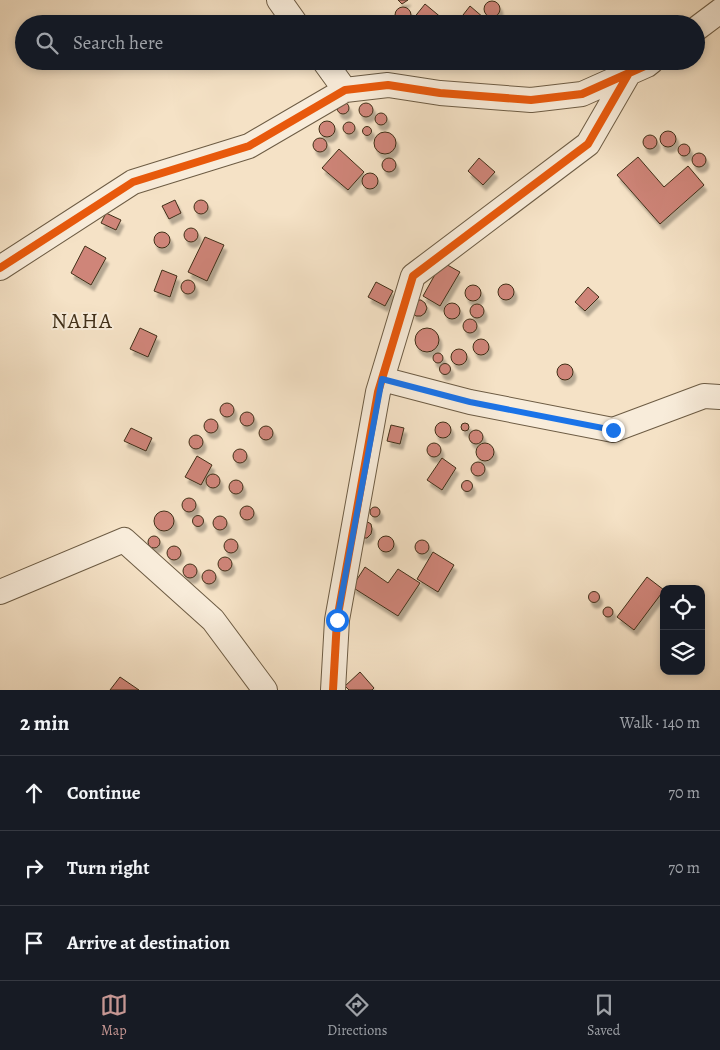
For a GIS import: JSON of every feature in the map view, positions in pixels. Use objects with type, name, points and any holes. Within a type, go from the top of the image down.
[{"type":"street","points":[[279,0],[290,15]]},
{"type":"street","points":[[705,22],[720,11]]},
{"type":"street","points":[[331,70],[345,90]]},
{"type":"street","points":[[0,268],[133,182],[248,146],[345,90],[388,85],[440,93],[532,100],[582,94],[635,70]]},
{"type":"street","points":[[333,690],[337,620],[382,379],[413,276],[588,144],[629,73]]},
{"type":"street","points":[[0,247],[23,253]]},
{"type":"street","points":[[382,379],[470,402],[613,430],[704,396],[720,397]]},
{"type":"street","points":[[0,592],[124,540],[213,620],[265,690]]},
{"type":"building","points":[[398,0],[408,0],[402,4]]},
{"type":"building","points":[[492,1],[498,3],[498,15],[486,15],[484,9],[486,3]]},
{"type":"building","points":[[425,4],[438,15],[416,15]]},
{"type":"building","points":[[470,6],[480,15],[463,15]]},
{"type":"building","points":[[400,7],[406,7],[411,12],[411,15],[395,15],[395,12]]},
{"type":"building","points":[[345,102],[348,103],[348,113],[341,114],[338,113],[337,106],[338,103]]},
{"type":"building","points":[[363,103],[369,103],[373,110],[369,117],[363,117],[359,113],[359,107]]},
{"type":"building","points":[[383,113],[386,114],[386,124],[379,125],[376,124],[375,117],[376,114]]},
{"type":"building","points":[[327,121],[335,129],[327,137],[319,129]]},
{"type":"building","points":[[347,122],[351,122],[355,128],[351,134],[347,134],[343,130],[343,126]]},
{"type":"building","points":[[367,127],[371,131],[367,135],[363,131]]},
{"type":"building","points":[[665,131],[671,131],[676,136],[674,145],[665,147],[660,142],[660,136]]},
{"type":"building","points":[[385,132],[393,135],[396,143],[393,151],[385,154],[377,151],[374,143],[377,135]]},
{"type":"building","points":[[647,135],[653,135],[657,142],[653,149],[647,149],[643,145],[643,139]]},
{"type":"building","points":[[320,138],[325,140],[327,145],[325,150],[320,152],[315,150],[313,145],[315,140]]},
{"type":"building","points":[[682,144],[686,144],[690,150],[686,156],[682,156],[678,152],[678,148]]},
{"type":"building","points":[[339,149],[364,172],[348,190],[322,168]]},
{"type":"building","points":[[699,153],[704,155],[706,160],[704,165],[699,167],[694,165],[692,160],[694,155]]},
{"type":"building","points":[[638,157],[664,187],[688,166],[704,185],[660,224],[617,175]]},
{"type":"building","points":[[386,158],[392,158],[396,165],[392,172],[386,172],[382,168],[382,162]]},
{"type":"building","points":[[479,158],[495,172],[483,185],[468,171]]},
{"type":"building","points":[[370,173],[376,175],[378,181],[376,187],[370,189],[364,187],[362,181],[364,175]]},
{"type":"building","points":[[175,200],[181,213],[169,219],[162,206]]},
{"type":"building","points":[[201,200],[206,202],[208,207],[206,212],[201,214],[196,212],[194,207],[196,202]]},
{"type":"building","points":[[106,213],[121,220],[116,230],[101,223]]},
{"type":"building","points":[[191,228],[196,230],[198,235],[196,240],[191,242],[186,240],[184,235],[186,230]]},
{"type":"building","points":[[159,232],[165,232],[170,237],[168,246],[159,248],[154,243],[154,237]]},
{"type":"building","points":[[205,237],[224,245],[207,281],[188,272]]},
{"type":"building","points":[[85,246],[106,258],[91,285],[71,273]]},
{"type":"building","points":[[442,262],[460,272],[440,306],[423,296]]},
{"type":"building","points":[[162,270],[177,276],[170,297],[154,291]]},
{"type":"building","points":[[188,280],[193,282],[195,287],[193,292],[188,294],[183,292],[181,287],[183,282]]},
{"type":"building","points":[[376,282],[393,291],[385,306],[368,297]]},
{"type":"building","points":[[503,284],[509,284],[514,289],[512,298],[503,300],[498,295],[498,289]]},
{"type":"building","points":[[473,285],[479,287],[481,293],[479,299],[473,301],[467,299],[465,293],[467,287]]},
{"type":"building","points":[[588,287],[599,297],[585,311],[575,302]]},
{"type":"building","points":[[417,300],[425,303],[427,308],[421,316],[416,316],[412,313]]},
{"type":"building","points":[[449,303],[455,303],[460,308],[458,317],[449,319],[444,314],[444,308]]},
{"type":"building","points":[[477,304],[482,306],[484,311],[482,316],[477,318],[472,316],[470,311],[472,306]]},
{"type":"building","points":[[467,319],[473,319],[477,326],[473,333],[467,333],[463,329],[463,323]]},
{"type":"building","points":[[140,328],[157,336],[148,357],[130,349]]},
{"type":"building","points":[[427,328],[436,331],[439,340],[436,349],[427,352],[418,349],[415,340],[418,331]]},
{"type":"building","points":[[481,339],[489,347],[481,355],[473,347]]},
{"type":"building","points":[[456,349],[462,349],[467,354],[465,363],[456,365],[451,360],[451,354]]},
{"type":"building","points":[[436,353],[440,353],[443,358],[442,362],[436,363],[433,360],[433,356]]},
{"type":"building","points":[[445,363],[451,369],[445,375],[439,369]]},
{"type":"building","points":[[562,364],[568,364],[573,369],[571,378],[562,380],[557,375],[557,369]]},
{"type":"building","points":[[227,403],[232,405],[234,410],[232,415],[227,417],[222,415],[220,410],[222,405]]},
{"type":"building","points":[[247,412],[252,414],[254,419],[252,424],[247,426],[242,424],[240,419],[242,414]]},
{"type":"building","points":[[211,419],[216,421],[218,426],[216,431],[211,433],[206,431],[204,426],[206,421]]},
{"type":"building","points":[[443,422],[451,430],[443,438],[435,430]]},
{"type":"building","points":[[465,423],[469,427],[465,431],[461,427]]},
{"type":"building","points":[[391,425],[404,428],[400,444],[387,441]]},
{"type":"building","points":[[266,426],[271,428],[273,433],[271,438],[266,440],[261,438],[259,433],[261,428]]},
{"type":"building","points":[[131,428],[152,438],[146,451],[124,441]]},
{"type":"building","points":[[473,430],[479,430],[483,437],[479,444],[473,444],[469,440],[469,434]]},
{"type":"building","points":[[196,435],[201,437],[203,442],[201,447],[196,449],[191,447],[189,442],[191,437]]},
{"type":"building","points":[[434,443],[439,445],[441,450],[439,455],[434,457],[429,455],[427,450],[429,445]]},
{"type":"building","points":[[485,443],[491,446],[494,452],[491,458],[485,461],[479,458],[476,452],[479,446]]},
{"type":"building","points":[[240,449],[245,451],[247,456],[245,461],[240,463],[235,461],[233,456],[235,451]]},
{"type":"building","points":[[197,456],[212,465],[201,485],[185,477]]},
{"type":"building","points":[[442,458],[456,468],[442,490],[427,480]]},
{"type":"building","points":[[475,462],[481,462],[485,469],[481,476],[475,476],[471,472],[471,466]]},
{"type":"building","points":[[213,474],[218,476],[220,481],[218,486],[213,488],[208,486],[206,481],[208,476]]},
{"type":"building","points":[[236,480],[241,482],[243,487],[241,492],[236,494],[231,492],[229,487],[231,482]]},
{"type":"building","points":[[465,481],[469,481],[472,486],[471,490],[465,491],[462,488],[462,484]]},
{"type":"building","points":[[189,498],[194,500],[196,505],[194,510],[189,512],[184,510],[182,505],[184,500]]},
{"type":"building","points":[[247,506],[252,508],[254,513],[252,518],[247,520],[242,518],[240,513],[242,508]]},
{"type":"building","points":[[373,507],[377,507],[380,512],[379,516],[373,517],[370,514],[370,510]]},
{"type":"building","points":[[164,511],[171,514],[174,521],[171,528],[164,531],[157,528],[154,521],[157,514]]},
{"type":"building","points":[[196,516],[200,516],[203,521],[202,525],[196,526],[193,523],[193,519]]},
{"type":"building","points":[[220,516],[225,518],[227,523],[225,528],[220,530],[215,528],[213,523],[215,518]]},
{"type":"building","points":[[366,521],[371,524],[371,534],[367,538],[361,538]]},
{"type":"building","points":[[152,536],[156,536],[160,542],[156,548],[152,548],[148,544],[148,540]]},
{"type":"building","points":[[386,536],[392,538],[394,544],[392,550],[386,552],[380,550],[378,544],[380,538]]},
{"type":"building","points":[[231,539],[236,541],[238,546],[236,551],[231,553],[226,551],[224,546],[226,541]]},
{"type":"building","points":[[422,540],[427,542],[429,547],[427,552],[422,554],[417,552],[415,547],[417,542]]},
{"type":"building","points":[[174,546],[179,548],[181,553],[179,558],[174,560],[169,558],[167,553],[169,548]]},
{"type":"building","points":[[433,552],[454,565],[438,592],[417,579]]},
{"type":"building","points":[[225,557],[230,559],[232,564],[230,569],[225,571],[220,569],[218,564],[220,559]]},
{"type":"building","points":[[190,564],[195,566],[197,571],[195,576],[190,578],[185,576],[183,571],[185,566]]},
{"type":"building","points":[[365,567],[388,583],[398,569],[420,583],[398,616],[352,587]]},
{"type":"building","points":[[209,570],[214,572],[216,577],[214,582],[209,584],[204,582],[202,577],[204,572]]},
{"type":"building","points":[[647,577],[660,587],[660,595],[634,630],[617,617]]},
{"type":"building","points":[[594,591],[600,597],[594,603],[588,597]]},
{"type":"building","points":[[606,607],[610,607],[613,612],[612,616],[606,617],[603,614],[603,610]]},
{"type":"building","points":[[360,672],[374,688],[372,690],[349,690],[345,686]]},
{"type":"building","points":[[120,677],[139,690],[110,690]]},
{"type":"cycle path","points":[[0,268],[133,182],[249,146],[345,90],[388,85],[440,93],[531,100],[582,94],[636,70]]},
{"type":"cycle path","points":[[333,690],[337,620],[378,392],[413,276],[588,144],[629,73]]},
{"type":"district","name":"NAHA","points":[[82,321]]},
{"type":"route","points":[[337,620],[378,392],[382,379],[470,402],[613,430]]}]
